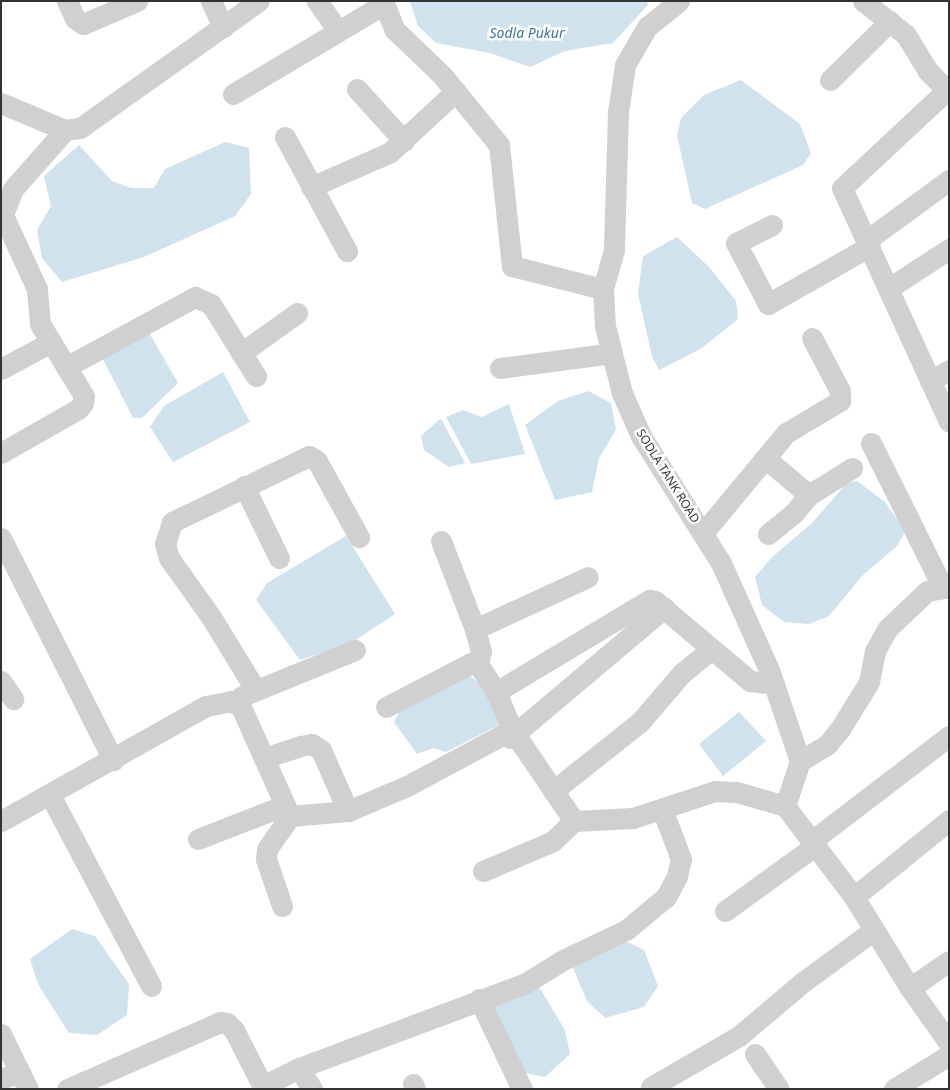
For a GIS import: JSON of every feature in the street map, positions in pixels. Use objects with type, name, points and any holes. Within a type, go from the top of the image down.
[{"type":"street","points":[[67,1],[75,18],[83,24],[137,1]]},
{"type":"street","points":[[211,1],[223,27]]},
{"type":"street","points":[[1,103],[65,130],[80,128],[95,120],[260,1]]},
{"type":"street","points":[[317,1],[338,31]]},
{"type":"street","name":"SODLA TANK ROAD","points":[[679,1],[647,27],[625,66],[618,112],[614,250],[603,289],[606,326],[622,393],[641,436],[703,533],[741,606],[774,684],[800,761]]},
{"type":"street","points":[[863,1],[906,35],[928,71],[947,91],[842,188],[949,422]]},
{"type":"street","points":[[233,94],[383,3],[395,30],[456,91],[500,145],[512,266],[603,289]]},
{"type":"street","points":[[830,80],[890,21]]},
{"type":"street","points":[[357,89],[404,141]]},
{"type":"street","points":[[311,187],[367,164],[404,141],[456,91]]},
{"type":"street","points":[[1,453],[78,409],[83,403],[84,396],[40,324],[37,289],[3,215],[13,189],[65,130]]},
{"type":"street","points":[[285,137],[347,251]]},
{"type":"street","points":[[772,225],[736,243],[768,304],[868,243],[949,180]]},
{"type":"street","points":[[889,288],[949,249]]},
{"type":"street","points":[[66,366],[195,297],[211,304],[256,376]]},
{"type":"street","points":[[241,353],[297,313]]},
{"type":"street","points":[[703,533],[786,433],[840,401],[840,391],[812,338]]},
{"type":"street","points":[[1,370],[51,342]]},
{"type":"street","points":[[500,368],[612,352]]},
{"type":"street","points":[[930,381],[949,370]]},
{"type":"street","points":[[784,806],[800,761],[827,745],[855,706],[868,682],[879,638],[927,591],[946,588],[871,443]]},
{"type":"street","points":[[255,689],[211,617],[169,558],[165,544],[172,522],[309,456],[317,461],[359,537]]},
{"type":"street","points":[[765,458],[809,495]]},
{"type":"street","points":[[768,534],[793,514],[809,495],[852,468]]},
{"type":"street","points":[[244,486],[279,558]]},
{"type":"street","points":[[1,538],[113,760]]},
{"type":"street","points":[[441,542],[475,629],[481,651],[478,664],[496,692],[512,736]]},
{"type":"street","points":[[475,629],[588,577]]},
{"type":"street","points":[[496,692],[644,601],[655,601],[750,681],[774,684]]},
{"type":"street","points":[[512,736],[664,608]]},
{"type":"street","points":[[553,791],[640,722],[676,680],[712,649]]},
{"type":"street","points":[[1,821],[113,760],[206,706],[232,701],[255,689],[355,650]]},
{"type":"street","points":[[386,707],[471,664],[478,664]]},
{"type":"street","points":[[1,681],[13,699]]},
{"type":"street","points":[[232,701],[241,707],[287,811]]},
{"type":"street","points":[[198,839],[287,811],[348,811],[407,786],[502,735],[512,736],[518,740],[574,821]]},
{"type":"street","points":[[725,911],[815,843],[949,736]]},
{"type":"street","points":[[264,758],[312,744],[321,750],[348,811]]},
{"type":"street","points":[[483,871],[553,841],[574,821],[633,818],[715,791],[737,792],[784,806],[815,843],[854,897],[910,988],[949,1043]]},
{"type":"street","points":[[50,795],[151,986]]},
{"type":"street","points":[[67,1089],[220,1022],[227,1023],[234,1030],[263,1087],[299,1068],[480,998],[524,984],[563,960],[626,930],[666,898],[681,860],[662,809]]},
{"type":"street","points":[[282,906],[266,859],[267,849],[287,811]]},
{"type":"street","points":[[854,897],[949,820]]},
{"type":"street","points":[[651,1087],[739,1036],[803,982],[874,930]]},
{"type":"street","points":[[910,988],[949,961]]},
{"type":"street","points":[[480,998],[515,1086]]},
{"type":"street","points":[[1,1034],[16,1080]]},
{"type":"street","points":[[755,1054],[779,1089]]},
{"type":"street","points":[[894,1089],[949,1055]]},
{"type":"street","points":[[299,1068],[312,1089]]},
{"type":"water","name":"Sodla Pukur","points":[[410,1],[647,1],[648,5],[613,43],[565,51],[530,67],[490,53],[436,43],[418,26]]},
{"type":"water","points":[[741,80],[800,124],[811,153],[803,165],[705,209],[692,203],[677,135],[681,118],[704,95]]},
{"type":"water","points":[[225,142],[249,148],[251,194],[235,216],[144,257],[62,282],[42,258],[37,230],[51,206],[44,176],[79,145],[112,181],[131,188],[154,188],[165,169]]},
{"type":"water","points":[[677,237],[709,267],[736,301],[738,319],[702,348],[659,370],[652,356],[638,294],[643,256]]},
{"type":"water","points":[[148,331],[178,383],[142,418],[133,418],[101,355]]},
{"type":"water","points":[[223,372],[250,422],[173,462],[150,427],[164,406]]},
{"type":"water","points":[[588,391],[611,403],[616,430],[599,458],[592,492],[555,500],[525,425],[558,401]]},
{"type":"water","points":[[509,404],[525,454],[471,464],[446,417],[463,410],[482,417]]},
{"type":"water","points":[[440,419],[465,463],[449,467],[424,450],[421,436]]},
{"type":"water","points":[[857,481],[885,502],[905,531],[898,545],[862,576],[829,616],[809,624],[784,622],[762,605],[755,577],[772,557],[811,524],[847,483]]},
{"type":"water","points":[[346,536],[395,614],[351,643],[300,660],[256,600],[267,583]]},
{"type":"water","points":[[470,675],[492,697],[505,722],[446,752],[433,748],[417,754],[394,722],[402,707]]},
{"type":"water","points":[[739,712],[766,741],[723,776],[699,744]]},
{"type":"water","points":[[72,929],[95,936],[129,984],[127,1015],[97,1035],[69,1033],[38,984],[30,959]]},
{"type":"water","points":[[619,938],[644,950],[658,986],[644,1007],[605,1018],[587,1001],[572,966]]},
{"type":"water","points":[[533,977],[565,1030],[570,1054],[545,1077],[525,1073],[490,997]]}]
